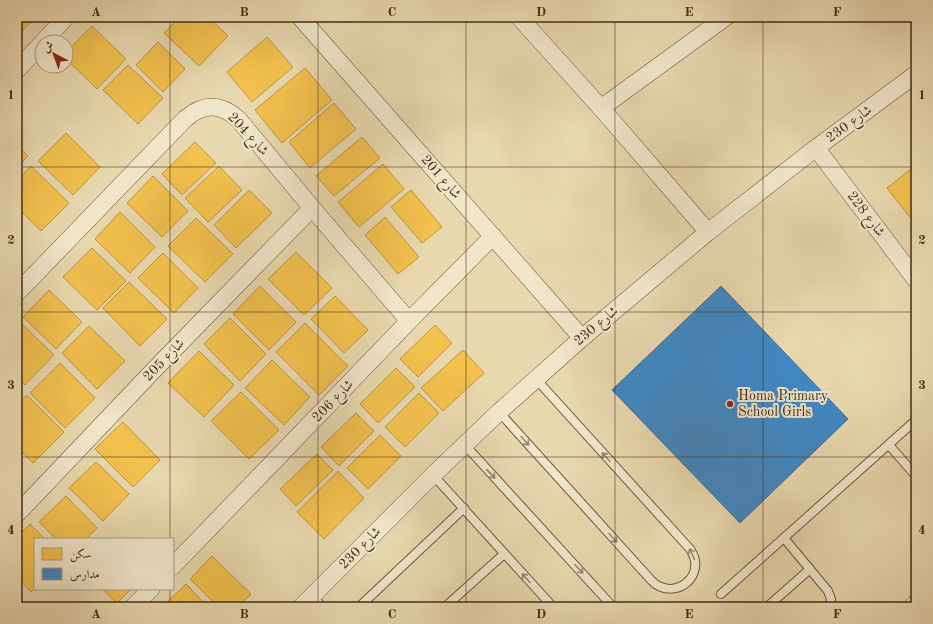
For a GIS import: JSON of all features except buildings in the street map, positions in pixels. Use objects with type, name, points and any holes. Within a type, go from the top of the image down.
[{"type":"street","points":[[50,34],[66,17]]},
{"type":"street","name":"شارع 201","points":[[300,17],[582,338]]},
{"type":"street","points":[[519,17],[601,108],[708,232]]},
{"type":"street","points":[[601,108],[726,17]]},
{"type":"street","points":[[17,70],[34,51]]},
{"type":"street","name":"شارع 230","points":[[312,603],[434,475],[499,412],[582,338],[708,232],[816,148],[916,74]]},
{"type":"street","name":"شارع 204","points":[[17,293],[185,119],[193,112],[202,108],[212,107],[223,109],[232,113],[239,120],[409,322]]},
{"type":"street","name":"شارع 228","points":[[816,148],[916,280]]},
{"type":"street","name":"شارع 205","points":[[17,514],[151,373],[312,208]]},
{"type":"street","name":"شارع 206","points":[[174,565],[493,236]]},
{"type":"street","points":[[133,607],[150,590]]},
{"type":"lane","points":[[499,412],[651,580],[660,587],[671,590],[682,587],[690,580],[695,570],[695,559],[690,549],[536,379]]},
{"type":"lane","points":[[721,594],[916,420]]},
{"type":"lane","points":[[465,445],[613,607]]},
{"type":"lane","points":[[889,445],[916,476]]},
{"type":"lane","points":[[434,475],[553,607]]},
{"type":"lane","points":[[359,607],[464,508]]},
{"type":"lane","points":[[784,538],[828,591],[831,599],[830,607]]},
{"type":"lane","points":[[445,607],[504,554]]},
{"type":"lane","points":[[767,607],[810,568]]},
{"type":"place","name":"Homa Primary School Girls","points":[[730,404]]}]
